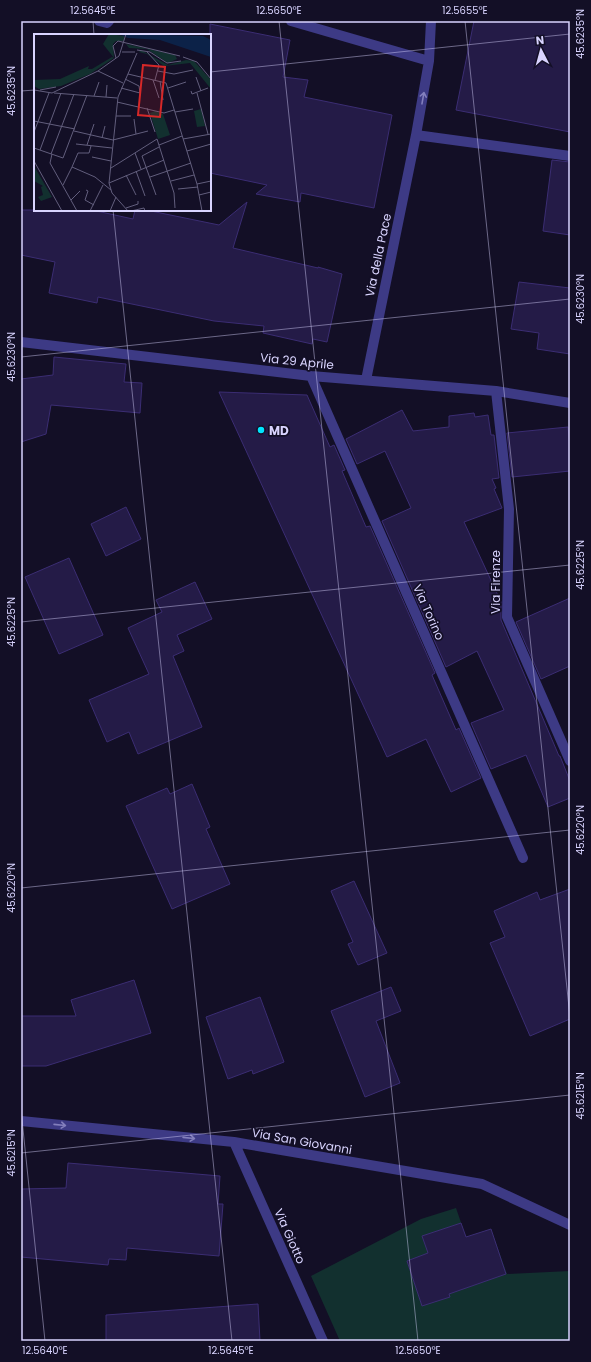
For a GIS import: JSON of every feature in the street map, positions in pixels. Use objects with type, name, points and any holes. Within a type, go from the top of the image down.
[{"type":"street","points":[[99,21],[107,24],[109,21]]},
{"type":"street","points":[[291,21],[429,61]]},
{"type":"street","name":"Via della Pace","points":[[366,380],[416,135],[429,61],[431,21]]},
{"type":"street","points":[[416,135],[570,156]]},
{"type":"street","name":"Via 29 Aprile","points":[[21,342],[311,376],[496,391],[570,404]]},
{"type":"street","name":"Via Torino","points":[[311,376],[523,858]]},
{"type":"street","name":"Via Firenze","points":[[496,391],[509,509],[507,617],[570,761]]},
{"type":"street","name":"Via San Giovanni","points":[[21,1122],[234,1142],[482,1184],[570,1225]]},
{"type":"street","name":"Via Giotto","points":[[234,1142],[322,1341]]},
{"type":"green space","points":[[456,1208],[466,1237],[491,1229],[507,1274],[570,1271],[570,1341],[340,1341],[311,1276],[421,1219]]},
{"type":"building","points":[[474,21],[570,21],[570,132],[456,110]]},
{"type":"building","points":[[210,24],[290,40],[283,77],[308,80],[304,97],[392,115],[374,208],[301,193],[300,202],[256,194],[267,185],[211,173]]},
{"type":"building","points":[[552,160],[570,162],[570,235],[543,231]]},
{"type":"building","points":[[247,202],[233,248],[318,267],[342,274],[327,342],[313,339],[312,344],[263,333],[264,326],[214,321],[98,297],[97,303],[49,293],[55,262],[21,255],[21,210],[97,211],[133,219],[135,211],[151,211],[219,225]]},
{"type":"building","points":[[519,282],[570,288],[570,354],[537,349],[539,333],[511,329]]},
{"type":"building","points":[[54,357],[126,364],[124,382],[142,383],[140,413],[51,405],[46,434],[21,442],[21,379],[53,375]]},
{"type":"building","points":[[219,392],[307,395],[330,447],[334,445],[345,470],[342,471],[366,527],[370,526],[435,673],[432,675],[456,730],[459,728],[481,778],[451,792],[426,739],[387,757]]},
{"type":"building","points":[[402,410],[413,431],[449,427],[449,416],[474,413],[475,417],[488,415],[491,435],[494,435],[499,478],[492,479],[496,488],[494,489],[502,508],[464,522],[501,602],[501,620],[570,781],[570,798],[548,807],[526,755],[491,769],[471,723],[504,710],[477,651],[446,667],[382,521],[411,508],[385,451],[357,464],[346,439]]},
{"type":"building","points":[[568,427],[570,471],[512,477],[507,433]]},
{"type":"building","points":[[126,507],[141,539],[106,556],[91,524]]},
{"type":"building","points":[[69,558],[103,635],[59,654],[25,577]]},
{"type":"building","points":[[195,582],[212,619],[177,635],[184,651],[173,656],[202,727],[138,754],[129,732],[107,742],[89,700],[149,674],[128,628],[162,612],[156,600]]},
{"type":"building","points":[[570,598],[570,666],[541,679],[516,622]]},
{"type":"building","points":[[192,784],[210,827],[206,829],[230,884],[172,909],[126,806],[167,788],[170,794]]},
{"type":"building","points":[[354,881],[387,953],[358,965],[348,944],[353,942],[331,891]]},
{"type":"building","points":[[570,889],[570,1019],[530,1036],[490,943],[505,937],[494,911],[537,892],[540,900]]},
{"type":"building","points":[[134,980],[151,1033],[46,1066],[21,1066],[21,1016],[76,1016],[71,1000]]},
{"type":"building","points":[[391,987],[401,1011],[376,1021],[400,1083],[365,1097],[331,1011]]},
{"type":"building","points":[[260,997],[284,1062],[253,1074],[252,1070],[228,1079],[206,1017]]},
{"type":"building","points":[[68,1163],[220,1176],[218,1204],[223,1204],[219,1256],[127,1248],[126,1260],[109,1259],[108,1265],[21,1257],[21,1189],[66,1188]]},
{"type":"building","points":[[461,1223],[466,1237],[491,1229],[506,1274],[449,1294],[450,1297],[422,1306],[407,1261],[428,1253],[422,1236]]},
{"type":"building","points":[[258,1304],[260,1341],[106,1341],[106,1315]]},
{"type":"place","name":"MD","points":[[261,430]]}]
